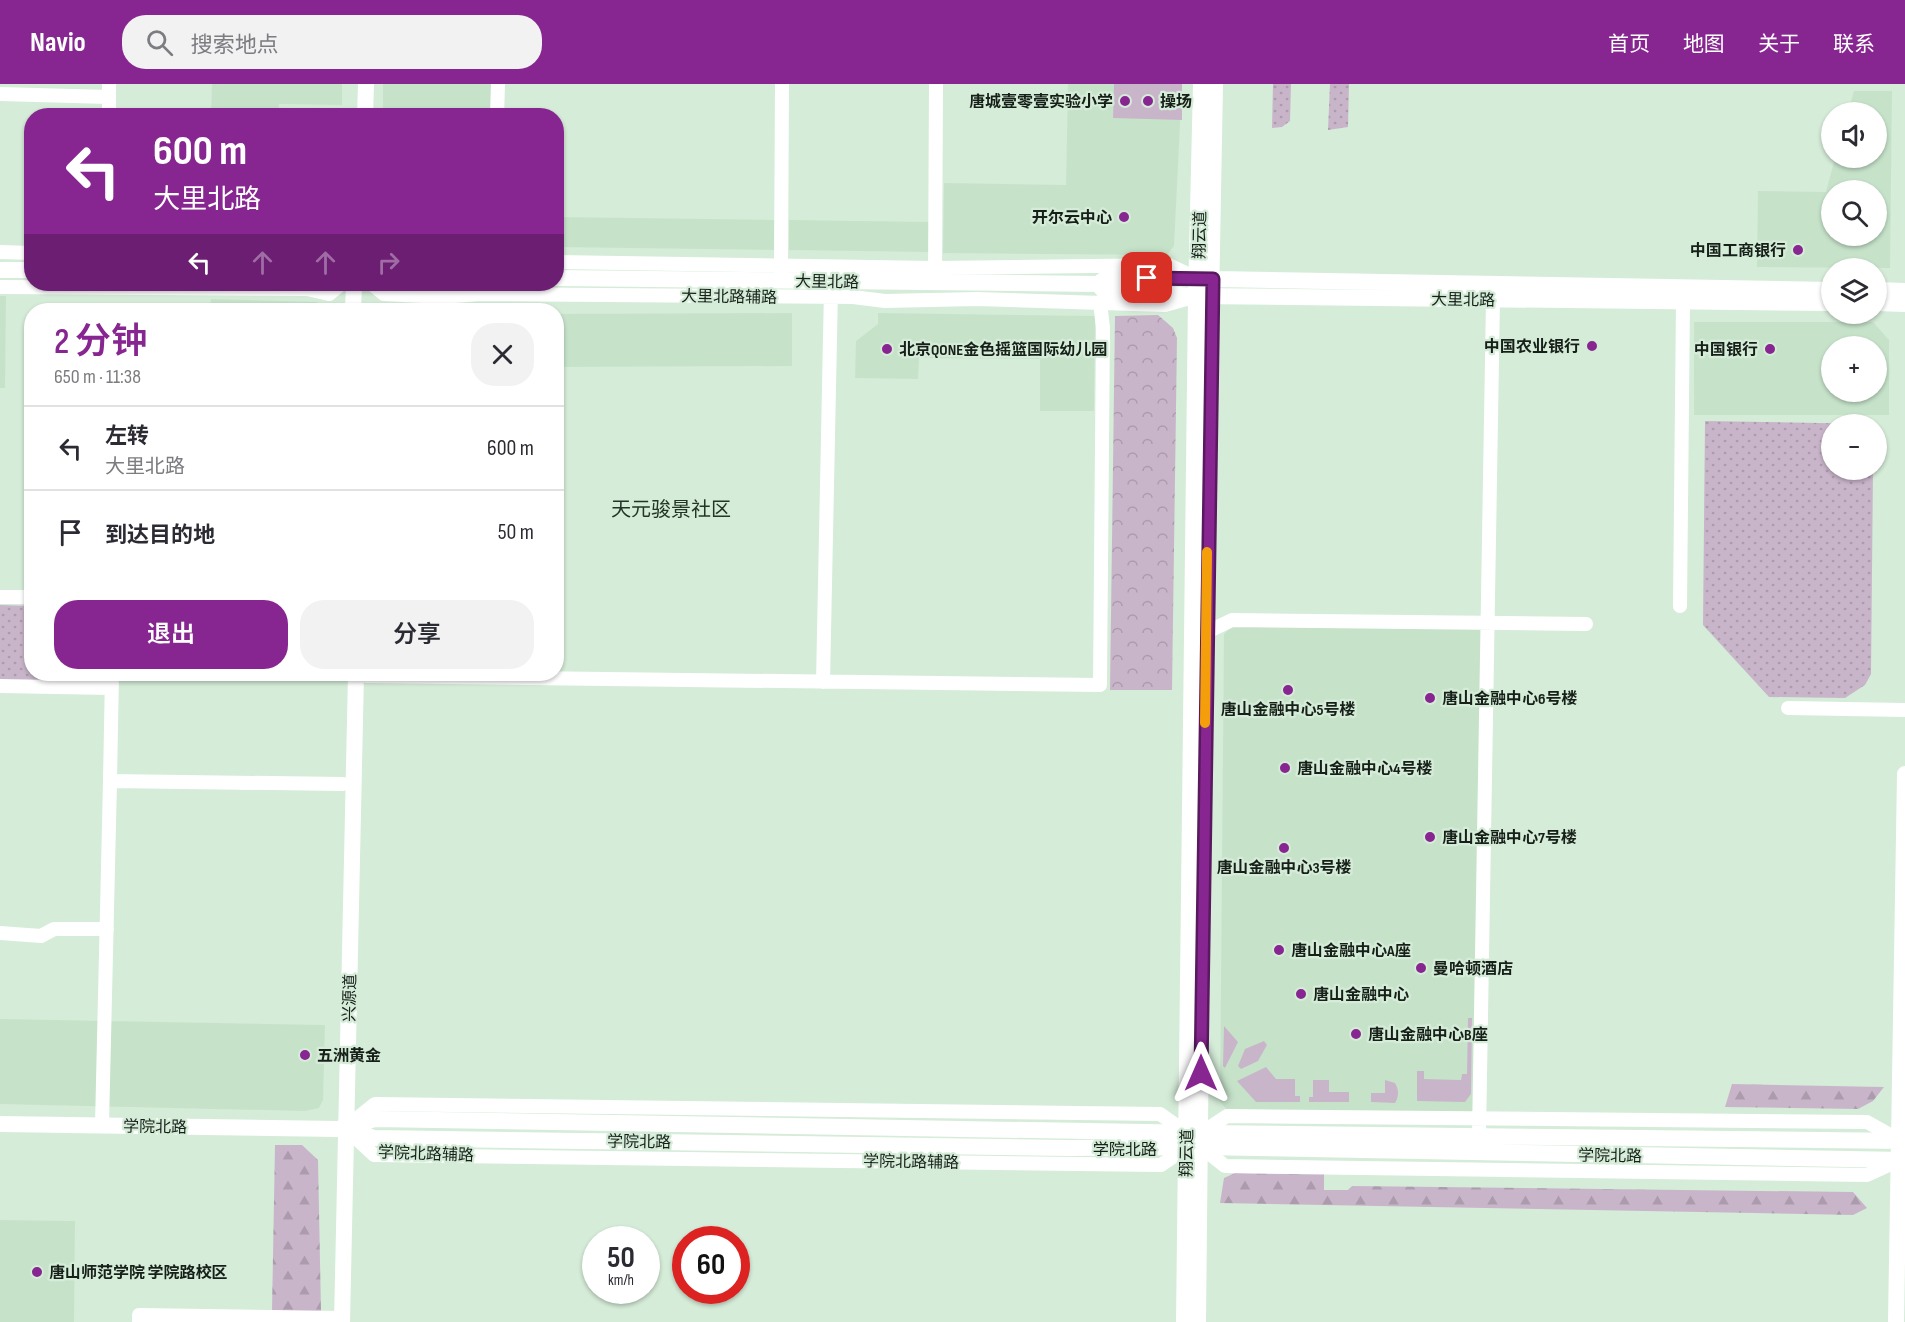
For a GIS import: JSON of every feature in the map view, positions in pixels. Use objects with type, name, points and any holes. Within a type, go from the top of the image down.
[{"type":"main road","points":[[357,108],[358,84]]},
{"type":"main road","points":[[365,108],[366,84]]},
{"type":"main road","name":"翔云道","points":[[1201,84],[1205,279]]},
{"type":"main road","name":"翔云道","points":[[1198,1322],[1193,1140],[1204,296],[1215,84]]},
{"type":"main road","points":[[0,270],[24,270]]},
{"type":"main road","name":"大里北路","points":[[564,278],[781,272],[831,289],[935,275],[1098,284],[1107,277],[1821,290]]},
{"type":"main road","name":"大里北路","points":[[1098,284],[1104,291],[1204,296],[1821,303]]},
{"type":"main road","points":[[1887,290],[1905,291]]},
{"type":"main road","name":"翔云道","points":[[1184,1322],[1193,1140],[1205,633],[1204,296]]},
{"type":"main road","points":[[1887,303],[1905,304]]},
{"type":"main road","name":"兴源道","points":[[338,1320],[349,784],[345,681]]},
{"type":"main road","name":"兴源道","points":[[349,784],[360,681]]},
{"type":"main road","points":[[1896,1322],[1903,1160],[1905,774]]},
{"type":"main road","name":"学院北路","points":[[342,1129],[375,1119],[510,1122],[690,1142],[1069,1156],[1193,1140],[1546,1162],[1903,1160]]},
{"type":"main road","name":"学院北路","points":[[0,1124],[342,1129],[374,1138],[508,1148],[690,1142],[1193,1140],[1479,1135],[1903,1141]]},
{"type":"main road","points":[[1546,1136],[1546,1162]]},
{"type":"street","points":[[497,108],[498,84]]},
{"type":"street","points":[[781,272],[782,84]]},
{"type":"street","points":[[935,275],[936,84]]},
{"type":"street","points":[[0,94],[109,91],[109,108]]},
{"type":"street","points":[[0,252],[24,253]]},
{"type":"street","name":"大里北路辅路","points":[[564,262],[781,272],[935,275],[1168,265],[1205,279]]},
{"type":"street","points":[[0,287],[24,287]]},
{"type":"street","points":[[823,682],[831,289]]},
{"type":"street","name":"大里北路辅路","points":[[380,291],[384,294],[442,297],[480,294],[831,289],[885,300],[1100,302],[1165,305],[1204,296]]},
{"type":"street","points":[[315,291],[328,294],[332,291]]},
{"type":"street","points":[[1479,1135],[1492,299]]},
{"type":"street","points":[[1680,606],[1683,301]]},
{"type":"street","points":[[564,678],[1100,685],[1103,328],[1100,302]]},
{"type":"street","points":[[0,597],[24,597]]},
{"type":"street","points":[[1205,633],[1232,620],[1586,624]]},
{"type":"street","points":[[102,1125],[112,681]]},
{"type":"street","points":[[0,686],[111,688]]},
{"type":"street","points":[[1788,708],[1905,710]]},
{"type":"street","points":[[110,781],[349,784]]},
{"type":"street","points":[[0,933],[41,936],[54,929],[107,929]]},
{"type":"street","points":[[342,1129],[375,1104],[512,1104],[1160,1114],[1193,1140],[1227,1116],[1867,1122],[1903,1141]]},
{"type":"street","points":[[510,1122],[512,1104]]},
{"type":"street","points":[[690,1142],[691,1108]]},
{"type":"street","points":[[1546,1118],[1546,1136]]},
{"type":"street","points":[[1721,1138],[1729,1119]]},
{"type":"street","points":[[139,1322],[140,1315],[338,1320]]},
{"type":"shaded area","points":[[212,84],[342,84],[342,105],[279,104],[279,108],[211,108]]},
{"type":"shaded area","points":[[383,84],[494,84],[494,108],[383,108]]},
{"type":"shaded area","points":[[1068,84],[1182,84],[1174,246],[1167,255],[943,253],[944,183],[1066,185]]},
{"type":"shaded area","points":[[1854,91],[1892,91],[1890,268],[1887,268],[1887,258],[1821,258],[1821,267],[1757,267],[1758,191],[1821,192],[1821,246],[1887,246],[1887,180],[1829,180],[1832,168],[1887,168],[1887,102],[1851,102]]},
{"type":"shaded area","points":[[564,217],[774,220],[774,250],[564,247]]},
{"type":"shaded area","points":[[789,220],[930,222],[929,252],[789,250]]},
{"type":"shaded area","points":[[0,296],[6,296],[5,388],[0,388]]},
{"type":"shaded area","points":[[211,299],[318,303],[211,303]]},
{"type":"shaded area","points":[[792,313],[792,366],[564,367],[564,314]]},
{"type":"shaded area","points":[[878,313],[1095,316],[1094,411],[1040,411],[1040,359],[919,358],[918,379],[855,378],[856,341],[878,324]]},
{"type":"shaded area","points":[[1694,322],[1875,324],[1885,336],[1821,336],[1821,402],[1887,402],[1887,338],[1889,340],[1889,415],[1694,415]]},
{"type":"shaded area","name":"唐山金融中心","points":[[1235,624],[1484,627],[1482,1113],[1235,1111],[1226,1109],[1220,1101],[1224,634]]},
{"type":"shaded area","points":[[0,1019],[325,1025],[323,1100],[319,1108],[305,1111],[0,1104]]},
{"type":"shaded area","name":"唐山师范学院 学院路校区","points":[[0,1220],[75,1221],[74,1322],[0,1322]]},
{"type":"green space","name":"操场","points":[[1114,84],[1182,84],[1182,120],[1113,118]]},
{"type":"green space","points":[[1273,84],[1291,84],[1290,121],[1282,127],[1272,128]]},
{"type":"green space","points":[[1330,84],[1349,84],[1348,127],[1328,130]]},
{"type":"green space","points":[[1158,315],[1173,328],[1177,338],[1172,690],[1110,690],[1115,316]]},
{"type":"green space","points":[[1705,421],[1821,423],[1821,480],[1873,480],[1871,674],[1865,685],[1845,698],[1769,697],[1703,625]]},
{"type":"green space","points":[[0,605],[24,606],[24,680],[0,680]]},
{"type":"green space","points":[[48,681],[98,681],[97,682]]},
{"type":"green space","points":[[1468,1018],[1472,1018],[1471,1094],[1465,1102],[1417,1101],[1417,1071],[1424,1071],[1424,1079],[1461,1080],[1462,1074],[1467,1074]]},
{"type":"green space","points":[[1224,1026],[1238,1042],[1225,1068],[1223,1066]]},
{"type":"green space","points":[[1264,1041],[1267,1045],[1258,1061],[1241,1069],[1238,1066],[1245,1049]]},
{"type":"green space","points":[[1266,1067],[1276,1079],[1295,1079],[1295,1096],[1300,1096],[1300,1102],[1256,1102],[1237,1081]]},
{"type":"green space","points":[[1313,1080],[1329,1080],[1329,1092],[1349,1092],[1349,1102],[1309,1102],[1309,1097],[1313,1097]]},
{"type":"green space","points":[[1385,1080],[1395,1083],[1398,1093],[1395,1103],[1371,1102],[1371,1093],[1385,1093]]},
{"type":"green space","points":[[1732,1084],[1884,1087],[1873,1101],[1858,1109],[1725,1107]]},
{"type":"green space","points":[[275,1145],[302,1145],[318,1160],[321,1311],[272,1311]]},
{"type":"green space","points":[[1235,1173],[1324,1174],[1324,1190],[1348,1190],[1352,1186],[1853,1192],[1867,1208],[1853,1215],[1220,1203],[1224,1178]]},
{"type":"slow traffic","points":[[1205,723],[1207,552]]},
{"type":"place","name":"唐城壹零壹实验小学","points":[[1125,101]]},
{"type":"place","name":"操场","points":[[1148,101]]},
{"type":"place","name":"开尔云中心","points":[[1124,217]]},
{"type":"place","name":"中国工商银行","points":[[1798,250]]},
{"type":"place","name":"中国农业银行","points":[[1592,346]]},
{"type":"place","name":"北京QONE金色摇篮国际幼儿园","points":[[887,349]]},
{"type":"place","name":"中国银行","points":[[1770,349]]},
{"type":"place","name":"唐山金融中心5号楼","points":[[1288,690]]},
{"type":"place","name":"唐山金融中心6号楼","points":[[1430,698]]},
{"type":"place","name":"唐山金融中心4号楼","points":[[1285,768]]},
{"type":"place","name":"唐山金融中心7号楼","points":[[1430,837]]},
{"type":"place","name":"唐山金融中心3号楼","points":[[1284,848]]},
{"type":"place","name":"唐山金融中心A座","points":[[1279,950]]},
{"type":"place","name":"曼哈顿酒店","points":[[1421,968]]},
{"type":"place","name":"唐山金融中心","points":[[1301,994]]},
{"type":"place","name":"唐山金融中心B座","points":[[1356,1034]]},
{"type":"place","name":"五洲黄金","points":[[305,1055]]},
{"type":"place","name":"唐山师范学院 学院路校区","points":[[37,1272]]},
{"type":"district","name":"天元骏景社区","points":[[671,509]]},
{"type":"route","points":[[1147,278],[1213,279],[1205,633],[1201,1073]]}]
